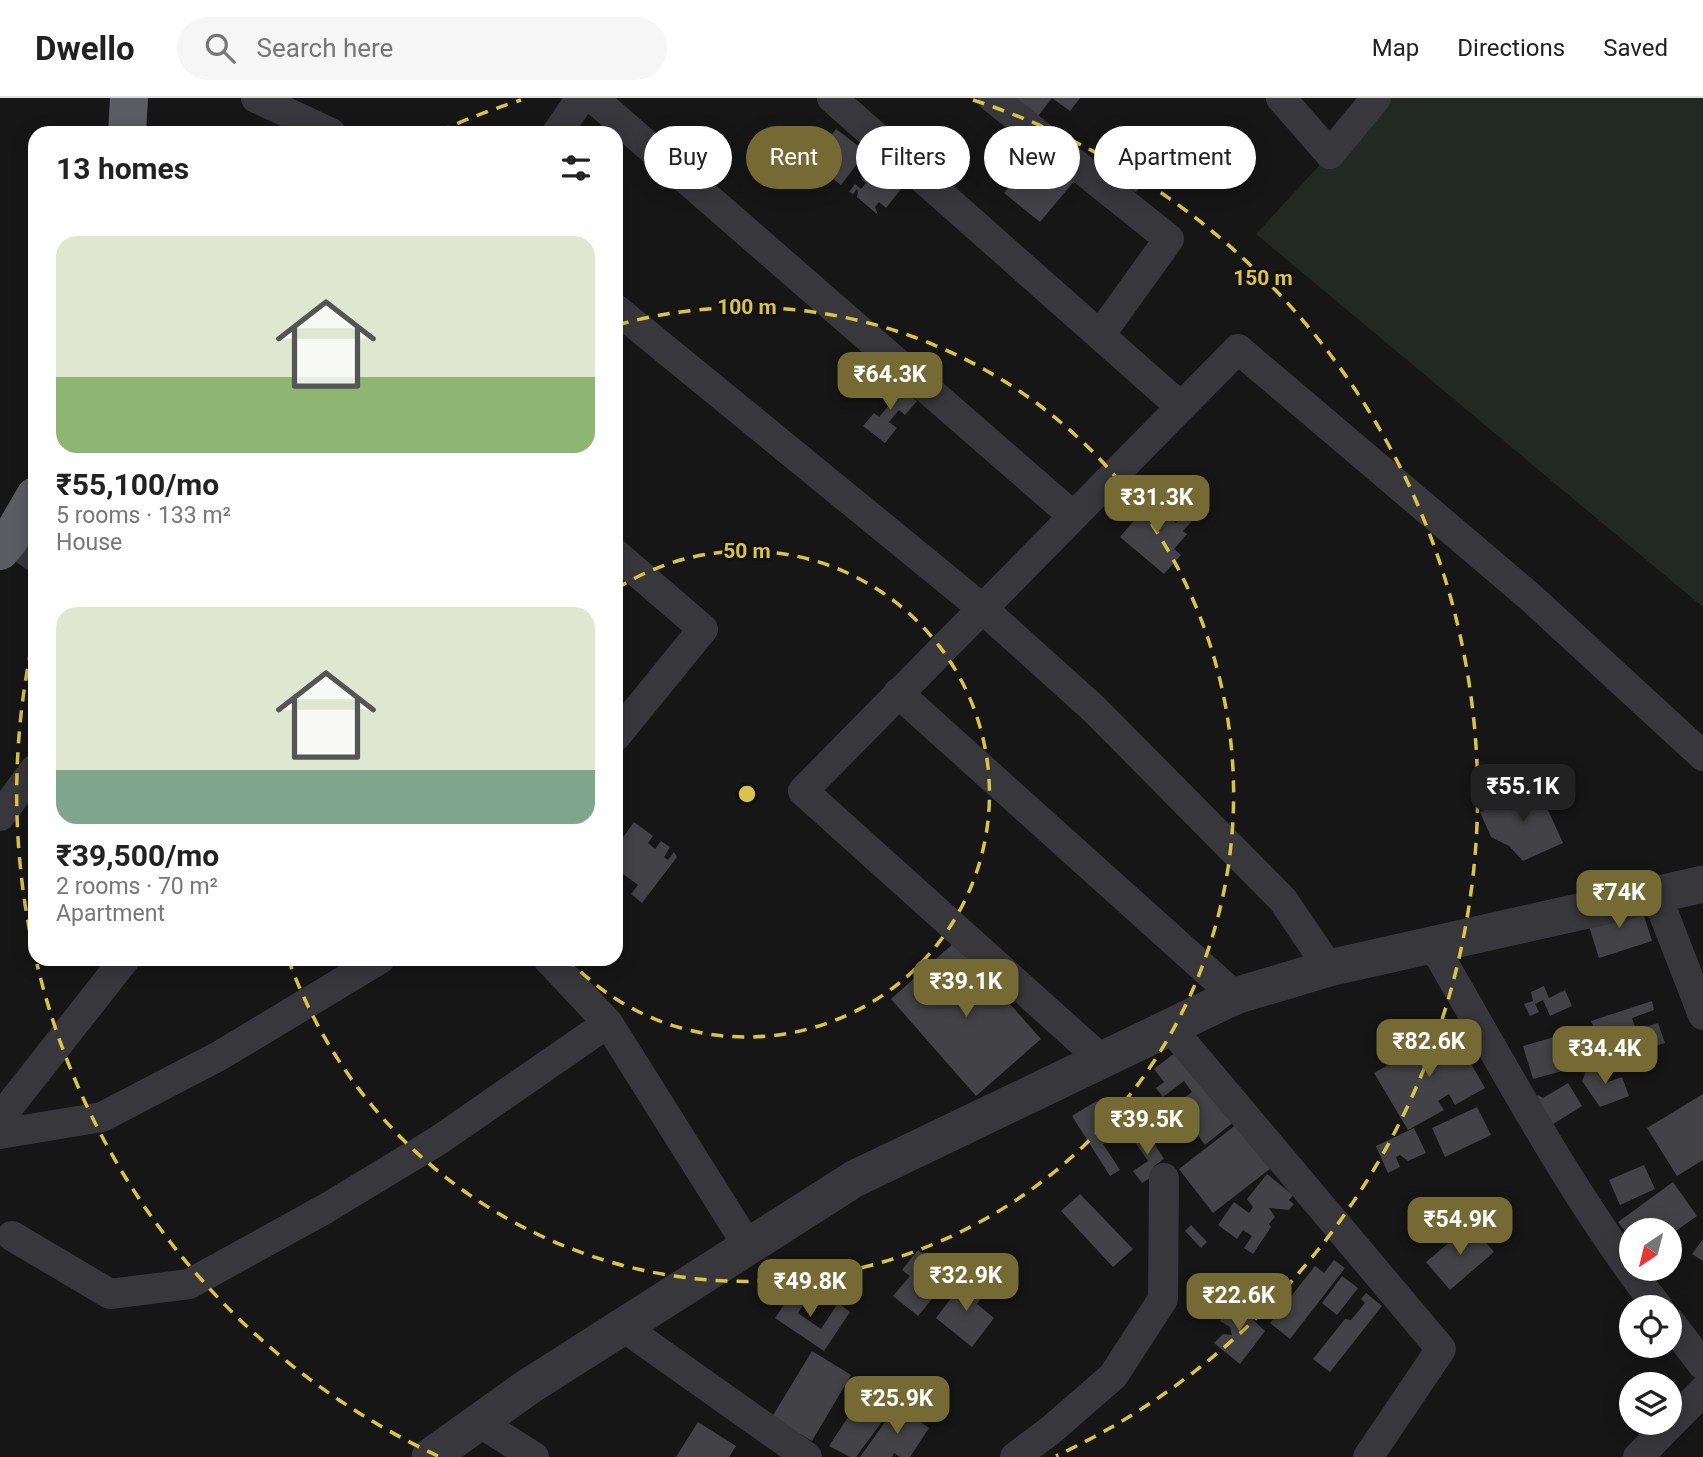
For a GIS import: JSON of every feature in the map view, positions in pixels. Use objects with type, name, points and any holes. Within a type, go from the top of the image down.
[{"type":"highway","points":[[127,126],[129,98]]},
{"type":"highway","points":[[15,549],[28,515]]},
{"type":"street","points":[[256,98],[316,126]]},
{"type":"street","points":[[562,126],[581,98]]},
{"type":"street","points":[[593,98],[1073,516]]},
{"type":"street","points":[[832,98],[1181,407]]},
{"type":"street","points":[[993,98],[1169,239],[1100,335]]},
{"type":"street","points":[[1281,98],[1330,155],[1376,98]]},
{"type":"street","points":[[623,315],[983,609],[1094,709],[1283,901],[1329,968]]},
{"type":"street","points":[[1101,1060],[803,791],[1238,349],[1528,595],[1703,756]]},
{"type":"street","points":[[623,560],[703,629],[623,727]]},
{"type":"street","points":[[898,694],[1235,996]]},
{"type":"street","points":[[0,816],[28,778]]},
{"type":"street","points":[[430,1457],[528,1387],[854,1179],[1235,996],[1329,968],[1703,884]]},
{"type":"street","points":[[1656,894],[1703,1015]]},
{"type":"street","points":[[1433,944],[1563,1167],[1626,1266],[1649,1295]]},
{"type":"street","points":[[0,1118],[119,966]]},
{"type":"street","points":[[0,1134],[102,1117],[219,1056],[368,966]]},
{"type":"street","points":[[555,966],[608,1023],[748,1246]]},
{"type":"street","points":[[12,1236],[110,1294],[189,1284],[326,1209],[439,1140],[608,1023]]},
{"type":"street","points":[[1170,1027],[1441,1349],[1368,1457]]},
{"type":"street","points":[[1015,1457],[1051,1430],[1113,1376],[1163,1299],[1164,1178]]},
{"type":"street","points":[[622,1326],[807,1457]]},
{"type":"street","points":[[1682,1338],[1703,1365]]},
{"type":"street","points":[[1644,1455],[1703,1391]]},
{"type":"street","points":[[479,1422],[534,1457]]},
{"type":"shaded area","points":[[1376,98],[1703,98],[1703,607],[1256,234],[1330,154]]},
{"type":"building","points":[[1013,98],[1052,98],[1038,116]]},
{"type":"building","points":[[1052,98],[1080,98],[1070,111]]},
{"type":"building","points":[[842,134],[856,144],[856,165],[842,184]]},
{"type":"building","points":[[855,184],[857,189],[853,194],[849,192]]},
{"type":"building","points":[[857,189],[901,189],[886,208],[879,202],[875,207],[878,215],[857,197]]},
{"type":"building","points":[[1007,189],[1068,189],[1040,222],[1004,193]]},
{"type":"building","points":[[892,381],[917,401],[905,415],[899,410],[889,422],[897,428],[885,443],[863,426],[874,413],[879,417],[890,404],[880,396]]},
{"type":"building","points":[[1156,494],[1163,501],[1158,507],[1176,523],[1185,513],[1193,520],[1183,531],[1187,534],[1174,549],[1181,555],[1164,574],[1120,537]]},
{"type":"building","points":[[1537,786],[1563,843],[1523,861],[1509,846],[1491,837],[1480,812]]},
{"type":"building","points":[[634,822],[653,836],[648,843],[655,849],[661,841],[670,847],[664,857],[668,860],[674,852],[677,857],[642,903],[631,894],[638,885],[623,874],[623,837]]},
{"type":"building","points":[[1640,903],[1652,941],[1599,958],[1587,920]]},
{"type":"building","points":[[955,942],[1041,1039],[976,1096],[891,999]]},
{"type":"building","points":[[1544,986],[1549,998],[1565,990],[1572,1006],[1550,1016],[1543,1000],[1535,1004],[1539,1012],[1530,1016],[1524,1004],[1533,1001],[1531,992]]},
{"type":"building","points":[[1652,1001],[1654,1010],[1632,1018],[1636,1030],[1658,1023],[1665,1043],[1608,1060],[1591,1021]]},
{"type":"building","points":[[1592,1026],[1602,1060],[1533,1079],[1523,1046]]},
{"type":"building","points":[[1451,1029],[1485,1088],[1455,1105],[1449,1094],[1438,1101],[1444,1110],[1408,1130],[1374,1073]]},
{"type":"building","points":[[1180,1049],[1235,1121],[1205,1145],[1175,1105],[1192,1092],[1184,1081],[1163,1097],[1156,1088],[1164,1082],[1154,1069]]},
{"type":"building","points":[[1607,1062],[1614,1070],[1604,1074],[1608,1082],[1622,1077],[1629,1096],[1600,1107],[1582,1081],[1587,1069],[1594,1072]]},
{"type":"building","points":[[1568,1083],[1582,1106],[1550,1126],[1535,1101],[1538,1095],[1543,1098]]},
{"type":"building","points":[[1703,1094],[1703,1160],[1677,1176],[1647,1128]]},
{"type":"building","points":[[1121,1097],[1137,1123],[1103,1144],[1120,1170],[1110,1176],[1072,1116],[1095,1102]]},
{"type":"building","points":[[1477,1107],[1491,1135],[1445,1157],[1432,1128]]},
{"type":"building","points":[[1237,1124],[1271,1168],[1213,1213],[1179,1169]]},
{"type":"building","points":[[1414,1128],[1426,1153],[1408,1161],[1400,1155],[1396,1157],[1400,1167],[1388,1173],[1376,1146]]},
{"type":"building","points":[[1146,1131],[1164,1159],[1154,1166],[1156,1174],[1142,1183],[1133,1171],[1148,1161],[1133,1139]]},
{"type":"building","points":[[1644,1165],[1655,1189],[1620,1205],[1609,1180]]},
{"type":"building","points":[[1267,1174],[1293,1195],[1289,1200],[1294,1204],[1289,1210],[1269,1208],[1275,1217],[1253,1254],[1244,1248],[1252,1236],[1243,1230],[1237,1239],[1218,1225],[1234,1202],[1249,1213],[1253,1207],[1247,1199]]},
{"type":"building","points":[[1673,1182],[1697,1216],[1682,1227],[1682,1218],[1624,1218]]},
{"type":"building","points":[[1080,1194],[1133,1249],[1113,1267],[1061,1211]]},
{"type":"building","points":[[1471,1224],[1494,1252],[1450,1290],[1426,1262]]},
{"type":"building","points":[[1191,1225],[1207,1242],[1201,1248],[1185,1231]]},
{"type":"building","points":[[1703,1239],[1703,1261],[1692,1254]]},
{"type":"building","points":[[918,1250],[933,1262],[939,1256],[956,1270],[918,1316],[893,1296],[910,1276],[902,1270]]},
{"type":"building","points":[[1334,1260],[1345,1268],[1290,1339],[1270,1323],[1315,1266],[1324,1273]]},
{"type":"building","points":[[968,1276],[987,1291],[977,1304],[994,1318],[972,1347],[936,1318]]},
{"type":"building","points":[[1342,1276],[1358,1288],[1337,1315],[1322,1303]]},
{"type":"building","points":[[800,1281],[813,1291],[798,1313],[821,1329],[838,1303],[850,1312],[824,1351],[775,1318]]},
{"type":"building","points":[[1366,1293],[1382,1306],[1330,1372],[1313,1359],[1345,1319],[1351,1320],[1365,1303],[1361,1299]]},
{"type":"building","points":[[1233,1301],[1265,1331],[1240,1364],[1214,1343],[1223,1334],[1232,1335],[1230,1327],[1220,1321]]},
{"type":"building","points":[[812,1351],[851,1375],[812,1441],[772,1417]]},
{"type":"building","points":[[866,1390],[892,1408],[856,1457],[850,1457],[829,1446]]},
{"type":"building","points":[[900,1407],[929,1428],[910,1457],[900,1457],[894,1453],[892,1457],[860,1457],[895,1408]]},
{"type":"building","points":[[698,1422],[736,1446],[729,1457],[676,1457]]}]
